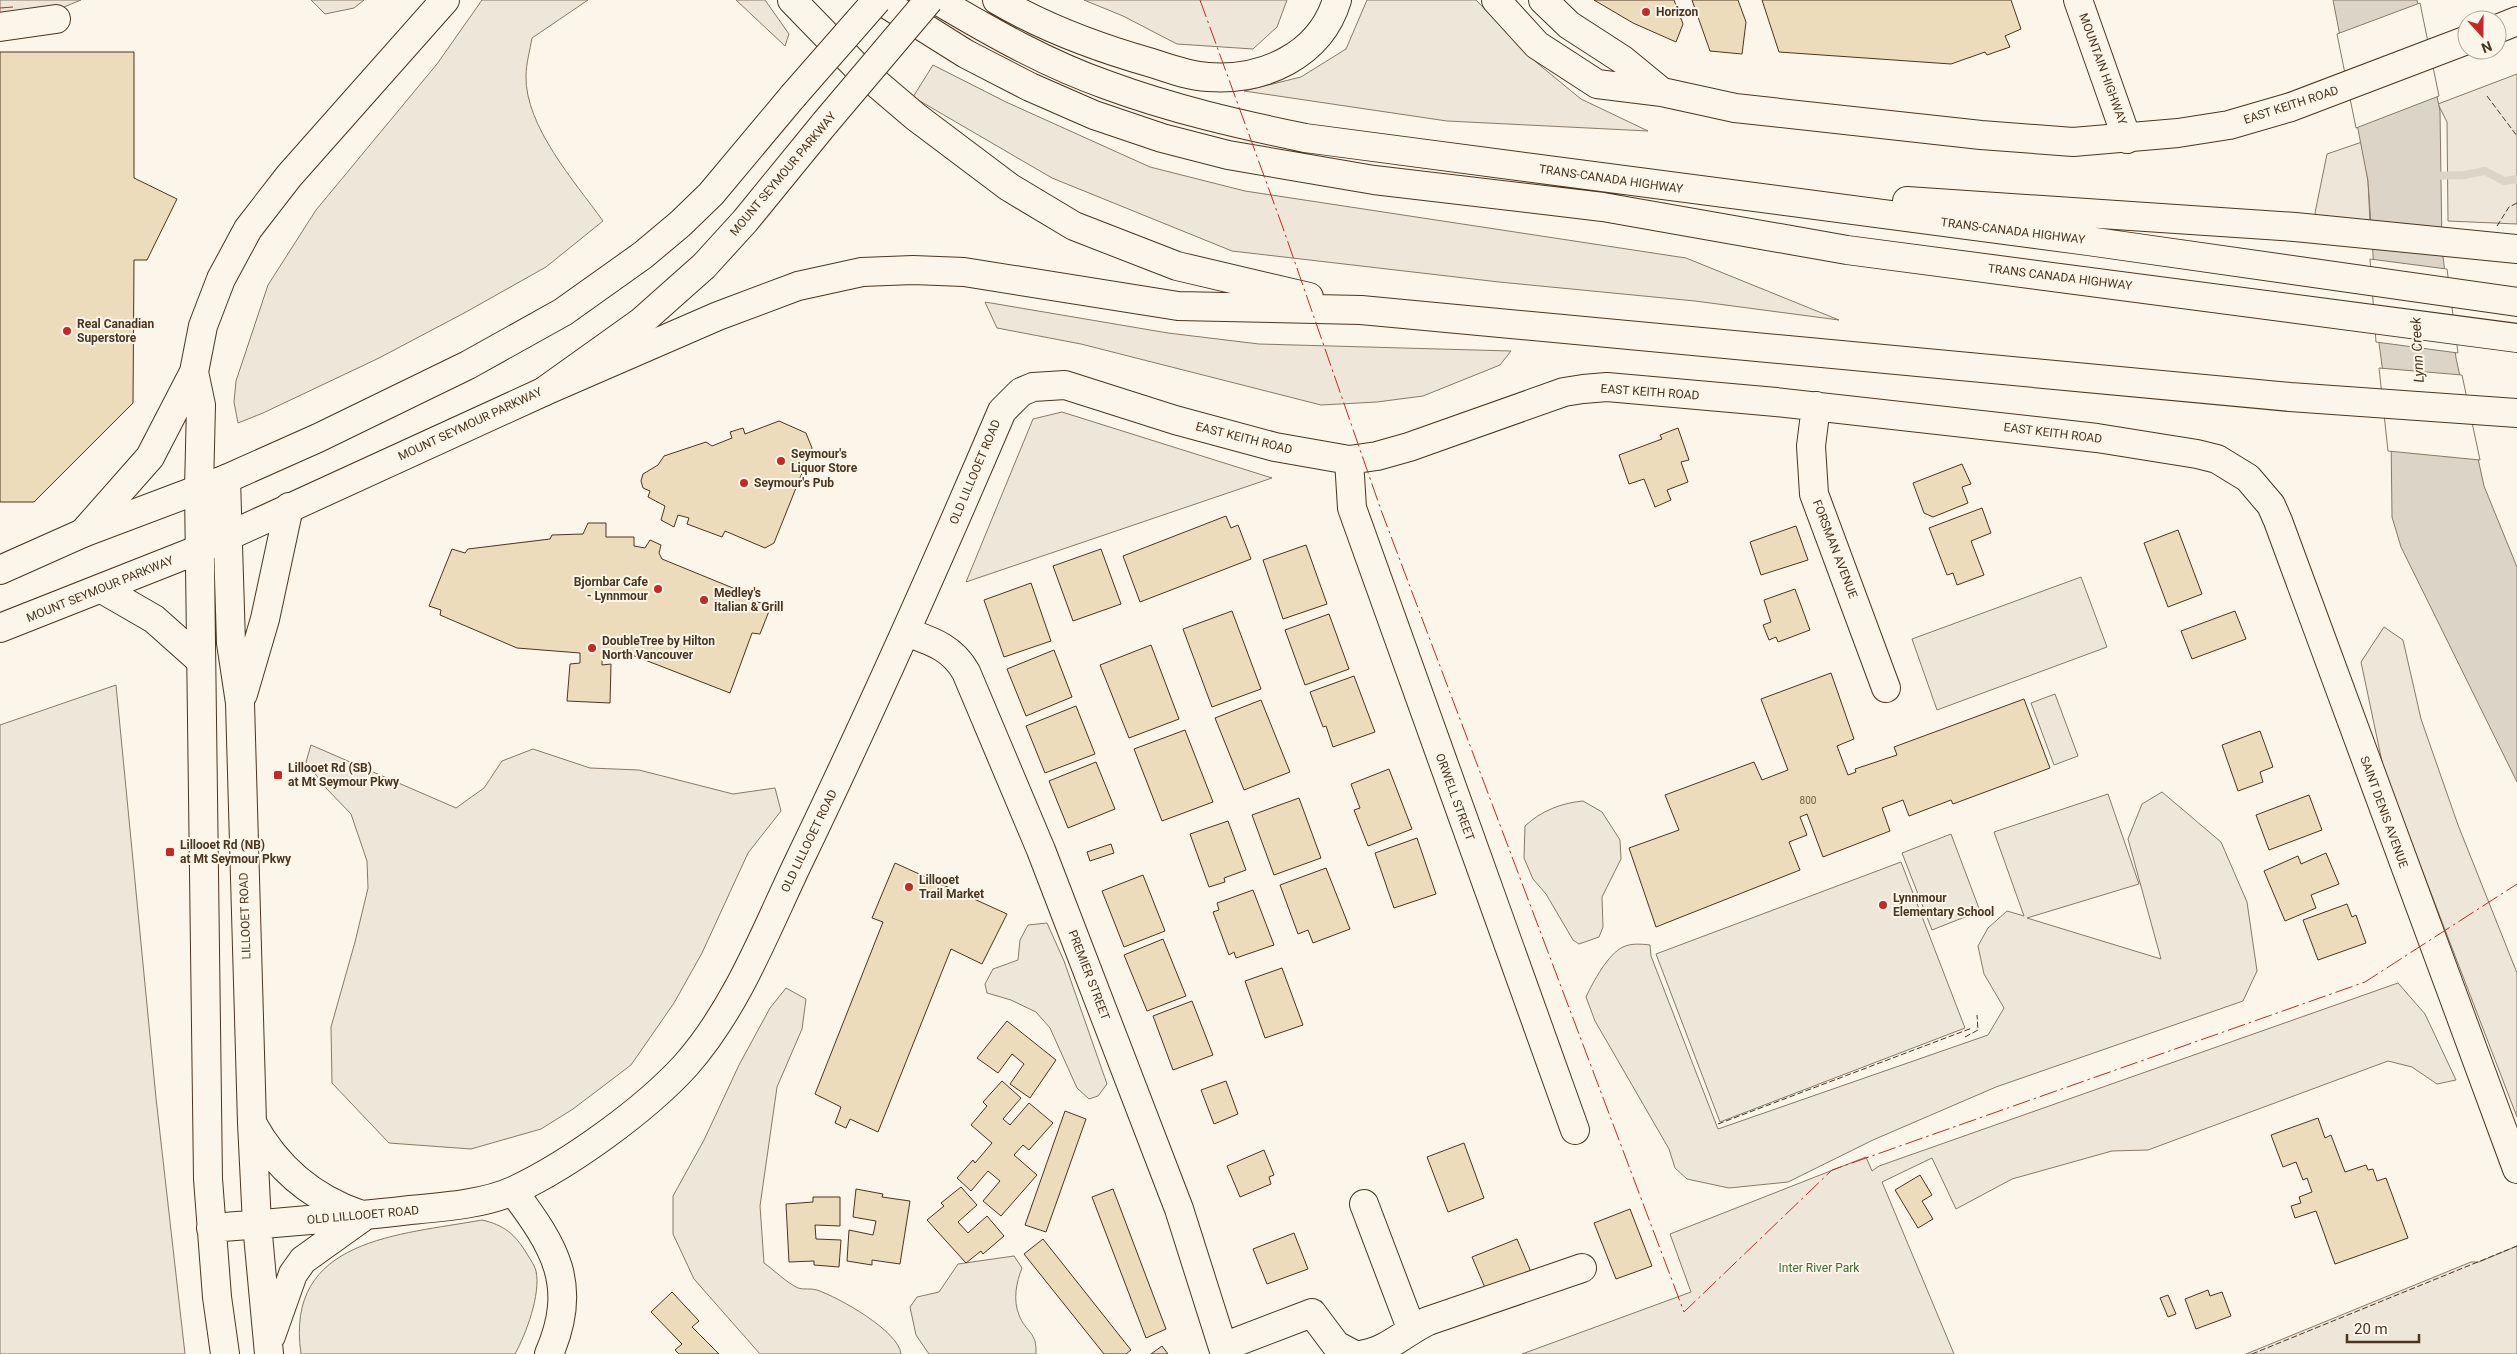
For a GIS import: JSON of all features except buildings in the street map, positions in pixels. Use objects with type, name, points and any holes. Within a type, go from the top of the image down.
[{"type":"main road","points":[[83,533],[150,457],[194,372],[204,326],[220,278],[248,229],[295,169],[445,0]]},
{"type":"main road","points":[[792,0],[855,65],[916,117],[1009,187],[1074,226],[1177,266],[1361,310]]},
{"type":"main road","points":[[0,570],[83,533],[226,479],[318,438],[468,365],[563,312],[643,255],[680,224],[711,194],[793,96],[878,0]]},
{"type":"main road","name":"TRANS CANADA HIGHWAY","points":[[878,0],[966,54],[1030,87],[1094,115],[1162,138],[1228,155],[1374,180],[1604,207],[1847,250],[2517,338]]},
{"type":"main road","name":"MOUNT SEYMOUR PARKWAY","points":[[0,628],[200,549],[543,392],[641,322],[704,266],[746,222],[825,123],[929,0]]},
{"type":"main road","name":"TRANS-CANADA HIGHWAY","points":[[937,0],[982,27],[1044,58],[1106,85],[1172,107],[1235,124],[1305,138],[2088,241],[2309,274],[2517,302]]},
{"type":"main road","points":[[997,0],[1058,30],[1117,53],[1177,71],[1207,77],[1238,77],[1264,72],[1289,61],[1309,47],[1323,29],[1338,0]]},
{"type":"main road","points":[[1496,0],[1537,45],[1597,84],[1662,92]]},
{"type":"main road","points":[[1542,0],[1570,25],[1623,60],[1662,92]]},
{"type":"main road","name":"MOUNTAIN HIGHWAY","points":[[2078,0],[2127,139]]},
{"type":"main road","points":[[0,27],[56,19]]},
{"type":"main road","name":"EAST KEITH ROAD","points":[[1662,92],[1735,108],[1981,135],[2073,142],[2127,139],[2229,125],[2291,107],[2457,44]]},
{"type":"main road","points":[[1671,187],[2001,206],[2296,228],[2517,249]]},
{"type":"main road","points":[[543,392],[718,316],[798,286],[862,272],[913,270],[964,272],[1178,306],[1361,310],[2290,396],[2517,413]]},
{"type":"main road","points":[[194,372],[201,404],[200,660],[208,1179],[211,1228],[225,1354]]},
{"type":"main road","name":"EAST KEITH ROAD","points":[[1002,411],[1021,392],[1033,387],[1065,385],[1175,420],[1276,447],[1349,460],[1377,456],[1409,447],[1558,394],[1583,389],[1607,388],[1816,406],[2097,438],[2197,454],[2234,467]]},
{"type":"main road","name":"FORSMAN AVENUE","points":[[1816,406],[1811,446],[1814,494],[1886,688]]},
{"type":"main road","name":"OLD LILLOOET ROAD","points":[[211,1228],[365,1216],[458,1205],[513,1191],[570,1158],[640,1109],[686,1065],[726,1012],[826,805],[906,632],[1002,411]]},
{"type":"main road","name":"ORWELL STREET","points":[[1349,460],[1352,508],[1575,1130]]},
{"type":"main road","name":"SAINT DENIS AVENUE","points":[[2234,467],[2261,490],[2278,521],[2517,1169]]},
{"type":"main road","name":"LILLOOET ROAD","points":[[226,479],[231,643],[240,703],[252,1123],[257,1224],[269,1349]]},
{"type":"main road","points":[[240,703],[265,619],[290,507]]},
{"type":"main road","points":[[102,589],[154,619],[200,660]]},
{"type":"main road","name":"PREMIER STREET","points":[[906,632],[940,644],[951,652],[966,672],[1041,850],[1175,1200],[1224,1350]]},
{"type":"main road","points":[[252,1123],[264,1146],[292,1176],[319,1196],[339,1207],[365,1216]]},
{"type":"main road","points":[[513,1191],[535,1220],[560,1271],[563,1313],[549,1354]]},
{"type":"main road","points":[[1364,1204],[1411,1328]]},
{"type":"main road","points":[[269,1349],[293,1274],[303,1260],[365,1216]]},
{"type":"main road","points":[[1364,1354],[1375,1353],[1411,1328],[1428,1321],[1582,1268]]},
{"type":"main road","points":[[1224,1350],[1312,1313],[1336,1345],[1352,1354]]},
{"type":"green space","points":[[0,0],[81,0],[20,25],[0,24]]},
{"type":"green space","points":[[311,0],[364,0],[354,8],[325,14]]},
{"type":"green space","points":[[482,0],[588,0],[532,38],[526,76],[528,95],[543,134],[566,171],[603,221],[546,267],[466,312],[379,358],[238,423],[234,402],[236,381],[268,285],[316,210],[437,64]]},
{"type":"green space","points":[[736,0],[765,0],[789,34],[785,46]]},
{"type":"green space","points":[[1084,0],[1287,0],[1277,27],[1253,49],[1177,44],[1123,16]]},
{"type":"green space","points":[[1367,0],[1476,0],[1537,63],[1581,99],[1648,131],[1447,121],[1244,91],[1301,77],[1346,49]]},
{"type":"green space","points":[[933,65],[1006,102],[1150,167],[1245,191],[1686,258],[1839,320],[1695,301],[1499,282],[1232,251],[1052,178],[913,97]]},
{"type":"green space","points":[[2517,74],[2517,224],[2448,221],[2447,122],[2438,104]]},
{"type":"green space","points":[[2362,142],[2368,181],[2371,243],[2320,224],[2315,213],[2327,154]]},
{"type":"green space","points":[[985,302],[1168,333],[1259,344],[1511,351],[1500,365],[1423,396],[1377,402],[1321,405],[1081,344],[997,328]]},
{"type":"green space","points":[[1062,412],[1272,478],[966,582],[1033,419]]},
{"type":"green space","points":[[2384,627],[2403,640],[2421,719],[2458,825],[2517,973],[2517,1117],[2384,771],[2361,662]]},
{"type":"green space","points":[[116,685],[156,1098],[185,1354],[0,1354],[0,725]]},
{"type":"green space","points":[[2055,694],[2078,756],[2054,765],[2031,703]]},
{"type":"green space","points":[[311,745],[456,808],[484,788],[502,761],[533,749],[590,768],[639,770],[733,794],[775,788],[781,811],[748,853],[702,953],[674,1003],[631,1065],[573,1109],[541,1129],[471,1149],[389,1143],[332,1083],[331,1027],[368,888],[367,861],[351,814],[326,788],[306,762]]},
{"type":"green space","points":[[2162,792],[2221,842],[2247,902],[2257,971],[2243,1001],[1996,1087],[1873,1140],[1788,1182],[1729,1188],[1687,1179],[1675,1168],[1669,1149],[1595,1021],[1586,997],[1602,969],[1617,951],[1629,945],[1650,945],[1651,956],[1718,1129],[1988,1035],[2004,1008],[1984,974],[1978,946],[1988,928],[2007,911],[2024,916],[1994,832],[2108,794],[2139,884],[2027,918],[2161,959],[2128,839],[2142,804]]},
{"type":"green space","points":[[1583,801],[1602,812],[1620,840],[1621,859],[1602,897],[1603,927],[1599,937],[1579,944],[1573,940],[1546,894],[1533,879],[1524,858],[1525,826],[1538,816],[1552,809]]},
{"type":"green space","points":[[1951,834],[1980,911],[1932,930],[1902,853]]},
{"type":"green space","points":[[1901,862],[1965,1028],[1720,1122],[1656,954]]},
{"type":"green space","points":[[1047,923],[1064,961],[1107,1084],[1098,1096],[1089,1099],[1077,1088],[1050,1028],[1036,1012],[1011,1000],[987,993],[985,984],[993,969],[1018,960],[1020,940],[1028,925]]},
{"type":"green space","name":"Inter River Park","points":[[2398,983],[2425,1014],[2456,1080],[2437,1084],[2412,1067],[2388,1061],[2148,1150],[2112,1151],[2012,1179],[1956,1209],[1932,1158],[1882,1182],[1954,1354],[1522,1354],[1691,1292],[1670,1234],[1866,1157],[1872,1171],[1879,1166]]},
{"type":"green space","points":[[786,988],[806,999],[802,1029],[777,1087],[760,1206],[764,1263],[794,1286],[803,1289],[815,1289],[827,1294],[866,1316],[890,1335],[898,1345],[901,1354],[760,1354],[694,1279],[673,1234],[673,1196],[704,1140],[739,1065],[770,1008]]},
{"type":"green space","points":[[482,1220],[508,1231],[523,1247],[536,1271],[536,1291],[532,1314],[515,1354],[301,1354],[301,1316],[311,1286],[329,1265],[354,1249],[384,1238]]},
{"type":"green space","points":[[2517,1246],[2517,1354],[2246,1354],[2471,1262],[2479,1262]]},
{"type":"green space","points":[[1014,1256],[1022,1268],[1016,1292],[1017,1309],[1022,1321],[1033,1336],[1036,1354],[929,1354],[916,1335],[910,1307],[917,1297],[939,1292],[958,1264]]},
{"type":"shaded area","points":[[2081,577],[2107,647],[1937,710],[1912,639]]},
{"type":"water","name":"Lynn Creek","points":[[2333,0],[2417,0],[2440,111],[2442,249],[2456,358],[2484,486],[2517,567],[2517,782],[2401,547],[2392,517],[2391,434],[2379,343],[2368,181]]},
{"type":"pier","points":[[2420,3],[2439,96],[2356,128],[2337,34]]},
{"type":"pier","points":[[2370,259],[2447,269],[2458,353],[2376,342]]},
{"type":"pier","points":[[2379,368],[2462,375],[2480,460],[2388,451]]},
{"type":"waterway","points":[[2432,176],[2464,175],[2485,171],[2504,181],[2517,179]]},
{"type":"fence","points":[[2487,96],[2517,136]]},
{"type":"fence","points":[[2497,226],[2509,207],[2517,203]]},
{"type":"fence","points":[[1965,1037],[1978,1030],[1977,1015]]},
{"type":"fence","points":[[1718,1124],[1972,1028]]},
{"type":"fence","points":[[2252,1354],[2517,1246]]},
{"type":"power","points":[[1200,0],[1283,228],[1381,510],[1684,1312],[1832,1170],[2365,982],[2517,884]]},
{"type":"power","points":[[0,8],[13,7]]},
{"type":"place","name":"Horizon","points":[[1646,12]]},
{"type":"place","name":"Real Canadian Superstore","points":[[67,331]]},
{"type":"place","name":"Seymour's Liquor Store","points":[[781,461]]},
{"type":"place","name":"Seymour's Pub","points":[[744,483]]},
{"type":"place","name":"Bjornbar Cafe - Lynnmour","points":[[658,589]]},
{"type":"place","name":"Medley's Italian & Grill","points":[[704,600]]},
{"type":"place","name":"DoubleTree by Hilton North Vancouver","points":[[592,648]]},
{"type":"place","name":"Lillooet Rd (SB) at Mt Seymour Pkwy","points":[[278,775]]},
{"type":"place","name":"Lillooet Rd (NB) at Mt Seymour Pkwy","points":[[170,852]]},
{"type":"place","name":"Lillooet Trail Market","points":[[909,887]]},
{"type":"place","name":"Lynnmour Elementary School","points":[[1883,905]]}]
